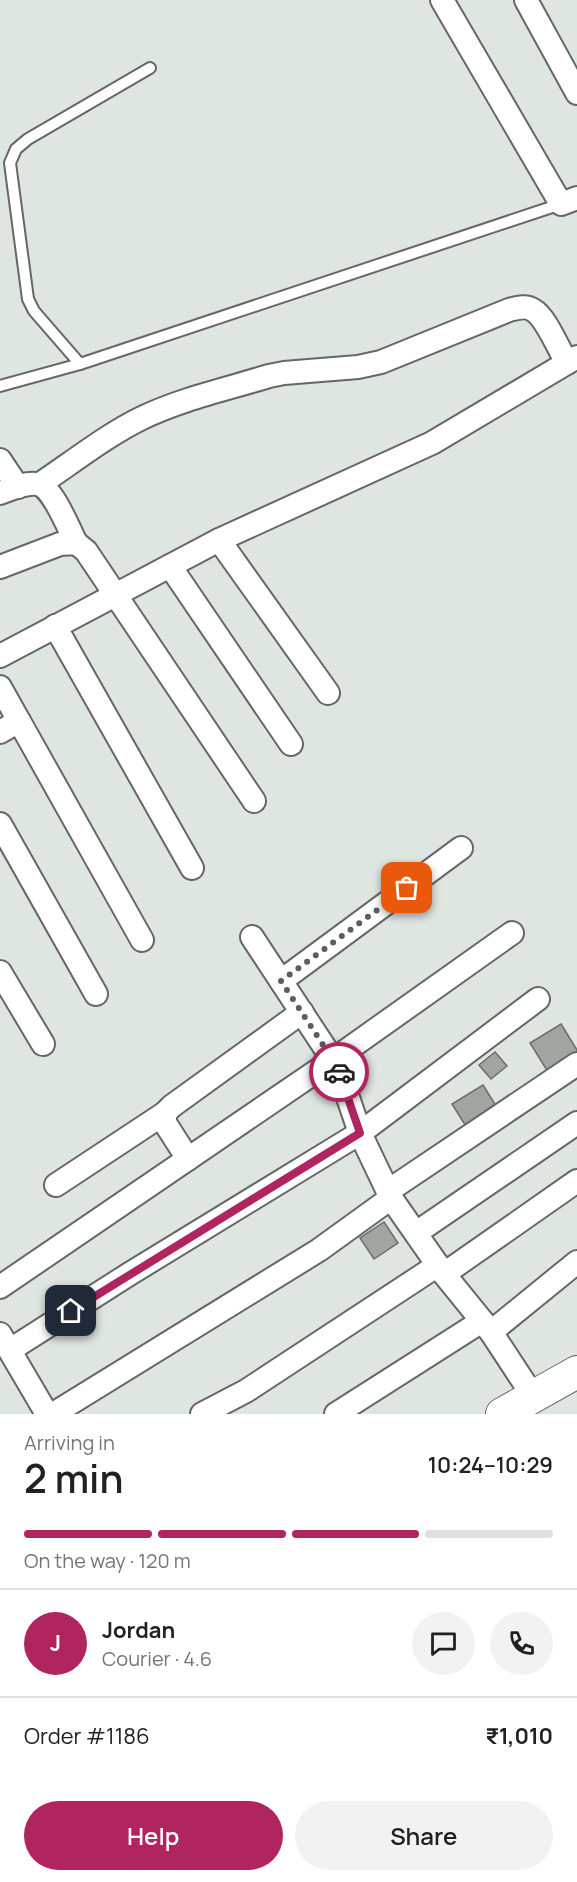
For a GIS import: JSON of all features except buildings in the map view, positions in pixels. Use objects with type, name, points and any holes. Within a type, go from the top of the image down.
[{"type":"main road","points":[[502,1414],[577,1372]]},
{"type":"street","points":[[442,0],[569,201]]},
{"type":"street","points":[[526,0],[577,93]]},
{"type":"street","points":[[0,656],[219,540],[432,443],[572,360],[540,316],[532,309],[523,306],[510,309],[381,362],[358,367],[269,376],[161,410],[140,419],[20,488]]},
{"type":"street","points":[[0,460],[20,488],[49,491],[76,543],[86,551],[117,595],[254,801]]},
{"type":"street","points":[[219,540],[328,693]]},
{"type":"street","points":[[0,567],[60,544],[76,543]]},
{"type":"street","points":[[170,566],[291,744]]},
{"type":"street","points":[[55,626],[192,868]]},
{"type":"street","points":[[0,687],[10,727],[142,940]]},
{"type":"street","points":[[0,824],[96,994]]},
{"type":"street","points":[[281,981],[461,848]]},
{"type":"street","points":[[0,1287],[333,1060],[512,933]]},
{"type":"street","points":[[252,936],[333,1060],[360,1133],[389,1194],[441,1269],[487,1327],[533,1396]]},
{"type":"street","points":[[0,972],[43,1044]]},
{"type":"street","points":[[47,1414],[5,1342],[131,1273],[360,1133],[538,999]]},
{"type":"street","points":[[56,1185],[165,1113],[302,1012]]},
{"type":"street","points":[[53,1414],[319,1250],[389,1194],[577,1064]]},
{"type":"street","points":[[165,1113],[165,1123],[188,1159]]},
{"type":"street","points":[[416,1233],[577,1123]]},
{"type":"street","points":[[202,1414],[246,1391],[577,1181]]},
{"type":"street","points":[[336,1414],[487,1327],[577,1262]]},
{"type":"lane","points":[[80,364],[34,311],[28,299],[10,163],[16,149],[28,139],[150,68]]},
{"type":"lane","points":[[0,386],[80,364],[569,201]]},
{"type":"way so far","points":[[339,1072],[281,981],[407,888]]},
{"type":"route","points":[[71,1311],[360,1133],[339,1072]]}]
